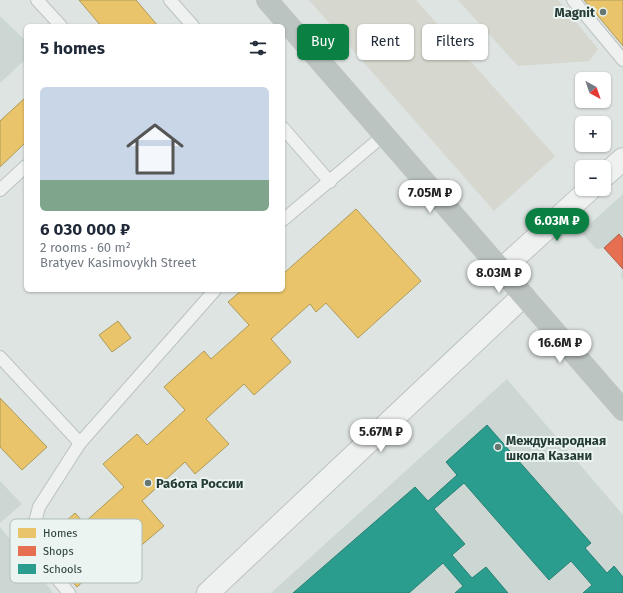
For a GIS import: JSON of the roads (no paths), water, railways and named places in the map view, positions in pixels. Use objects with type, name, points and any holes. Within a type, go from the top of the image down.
[{"type":"street","points":[[268,0],[522,296],[623,410]]},
{"type":"street","points":[[611,170],[623,159]]},
{"type":"street","points":[[501,270],[582,196]]},
{"type":"street","points":[[216,591],[522,296]]},
{"type":"lane","points":[[37,0],[59,24]]},
{"type":"lane","points":[[170,0],[191,24]]},
{"type":"lane","points":[[573,0],[623,60]]},
{"type":"lane","points":[[285,130],[330,182]]},
{"type":"lane","points":[[285,218],[384,135]]},
{"type":"lane","points":[[0,190],[24,168]]},
{"type":"lane","points":[[35,519],[38,507],[80,443],[213,292]]},
{"type":"lane","points":[[0,357],[80,443]]},
{"type":"lane","points":[[61,583],[69,593]]},
{"type":"place","name":"Magnit","points":[[603,12]]},
{"type":"place","name":"Международная школа Казани","points":[[498,447]]},
{"type":"place","name":"Работа России","points":[[148,483]]}]
